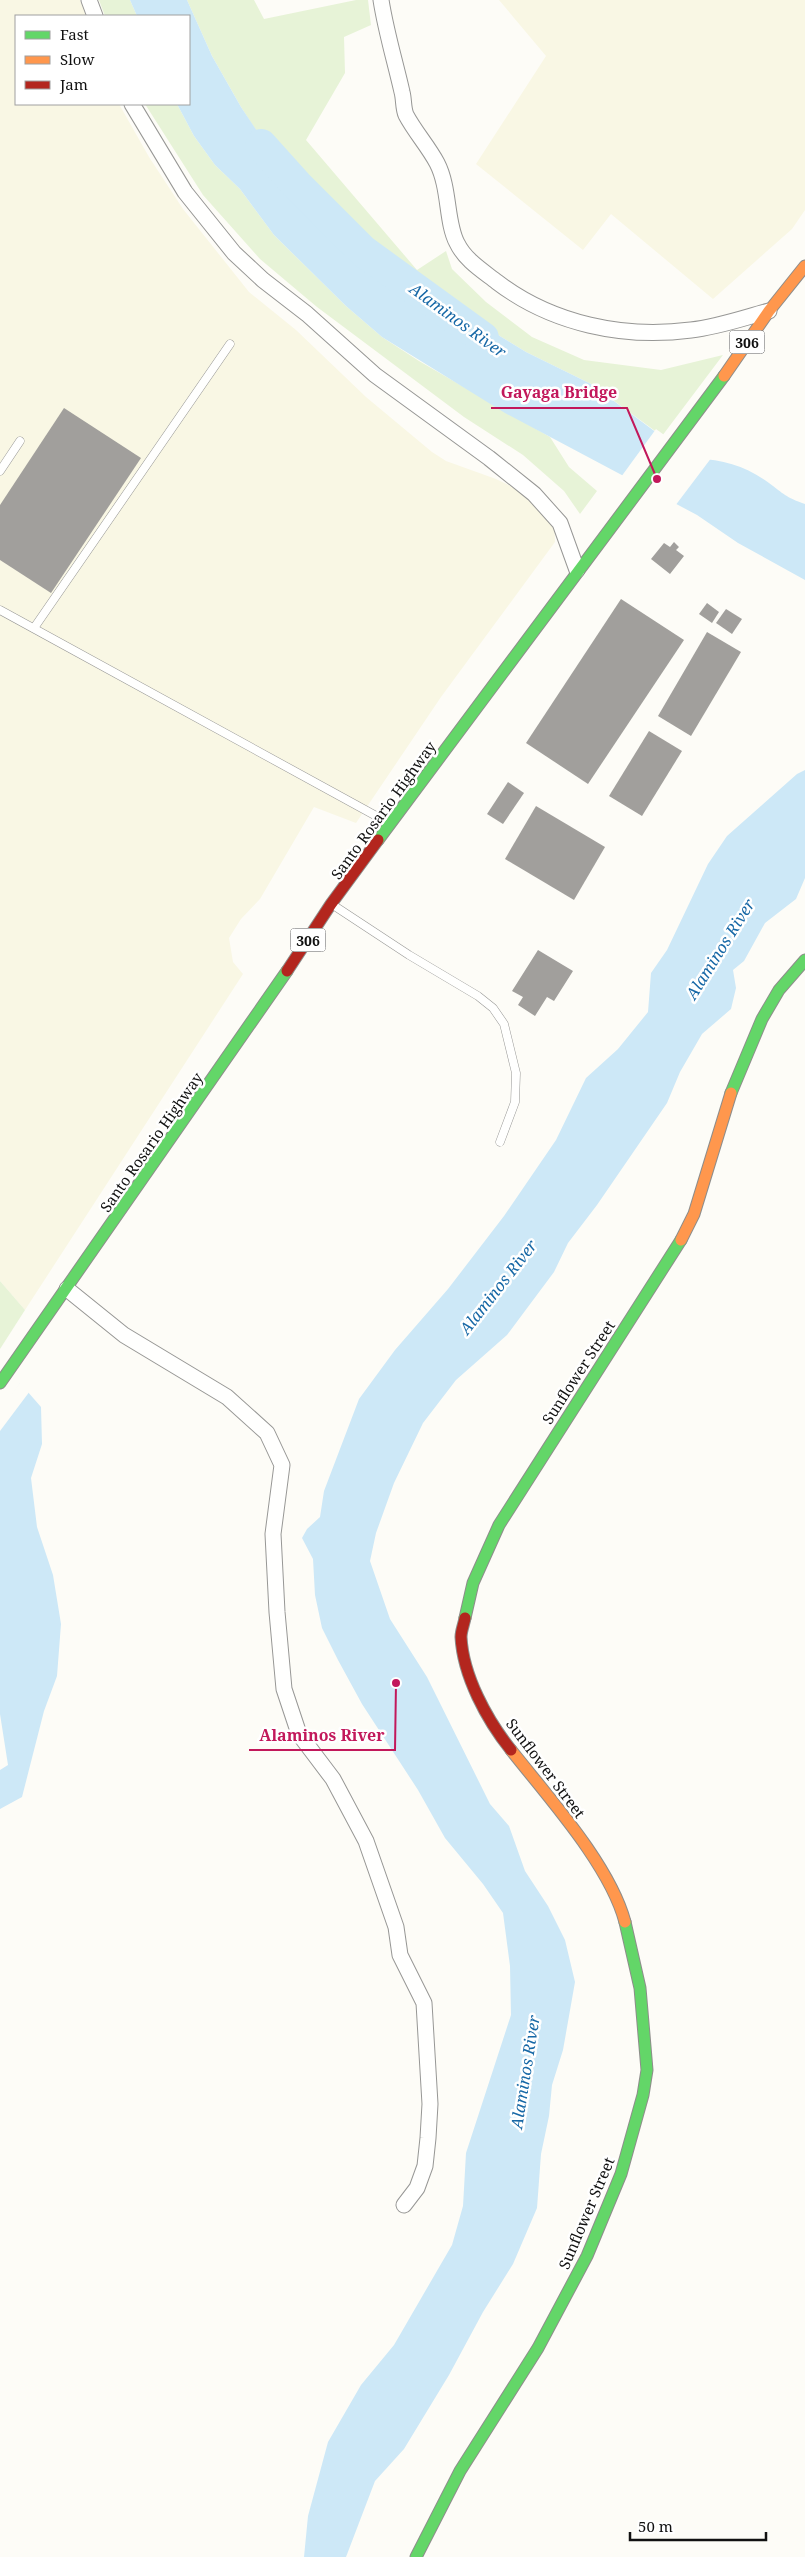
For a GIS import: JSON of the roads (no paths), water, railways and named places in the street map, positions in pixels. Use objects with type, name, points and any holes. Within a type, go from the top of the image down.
[{"type":"street","points":[[89,0],[95,15]]},
{"type":"street","points":[[381,0],[388,39],[403,93],[405,113],[437,163],[447,190],[456,243],[472,263],[513,294],[558,318],[577,323],[637,331],[667,332],[714,326],[769,311]]},
{"type":"street","points":[[133,105],[185,192],[234,252],[263,280],[307,314],[375,375],[489,458],[534,494],[560,523],[577,570]]},
{"type":"street","name":"Santo Rosario Highway","points":[[0,1382],[264,1006],[332,904],[577,570],[693,420],[769,311],[805,266]]},
{"type":"street","name":"Sunflower Street","points":[[416,2557],[460,2471],[538,2348],[588,2256],[621,2174],[643,2095],[647,2070],[640,1988],[623,1914],[599,1867],[579,1837],[507,1745],[484,1708],[468,1670],[461,1636],[473,1582],[499,1525],[681,1240],[694,1214],[733,1086],[762,1019],[779,990],[805,960]]},
{"type":"street","points":[[67,1289],[124,1335],[227,1397],[267,1433],[282,1465],[273,1534],[277,1612],[284,1689],[299,1734],[333,1779],[366,1841],[391,1909],[400,1956],[424,2003],[430,2104],[428,2138],[425,2166],[417,2188],[404,2206]]},
{"type":"lane","points":[[34,628],[230,344]]},
{"type":"lane","points":[[0,471],[20,441]]},
{"type":"lane","points":[[0,610],[391,824]]},
{"type":"lane","points":[[332,904],[374,934],[478,996],[493,1008],[504,1024],[516,1073],[515,1102],[500,1142]]},
{"type":"water","points":[[130,0],[187,0],[212,56],[241,107],[275,158],[306,198],[393,283],[437,309],[472,319],[526,352],[591,384],[692,459],[713,460],[733,464],[760,477],[789,497],[805,504],[805,580],[738,543],[697,515],[505,413],[382,337],[346,306],[274,235],[240,189],[215,165],[194,136],[178,105],[190,105],[190,15],[137,15]]},
{"type":"water","points":[[805,770],[805,878],[796,899],[765,923],[744,961],[733,970],[736,988],[731,1009],[702,1034],[680,1072],[667,1103],[597,1205],[568,1243],[554,1272],[507,1335],[456,1380],[423,1423],[394,1483],[376,1533],[370,1561],[390,1619],[427,1677],[490,1804],[509,1826],[525,1871],[548,1906],[565,1940],[575,1982],[563,2050],[552,2085],[549,2116],[541,2154],[537,2208],[513,2264],[404,2449],[375,2481],[346,2557],[304,2557],[308,2516],[328,2442],[361,2385],[394,2345],[452,2245],[463,2206],[466,2153],[511,2015],[510,1966],[503,1913],[483,1884],[445,1838],[418,1790],[362,1704],[338,1660],[322,1628],[315,1595],[313,1559],[302,1538],[307,1529],[320,1517],[324,1491],[359,1399],[395,1350],[448,1289],[504,1216],[556,1140],[586,1078],[618,1049],[648,1012],[651,973],[667,950],[708,864],[727,836],[797,774]]},
{"type":"water","points":[[20,1383],[41,1407],[42,1444],[31,1478],[37,1527],[53,1575],[61,1624],[57,1676],[44,1711],[22,1797],[0,1809],[0,1770],[8,1765],[0,1714],[0,1414]]},
{"type":"waterway","name":"Alaminos River","points":[[261,145],[297,185],[363,251],[483,338]]},
{"type":"place","name":"Gayaga Bridge","points":[[657,479]]},
{"type":"place","name":"Alaminos River","points":[[396,1683]]}]
